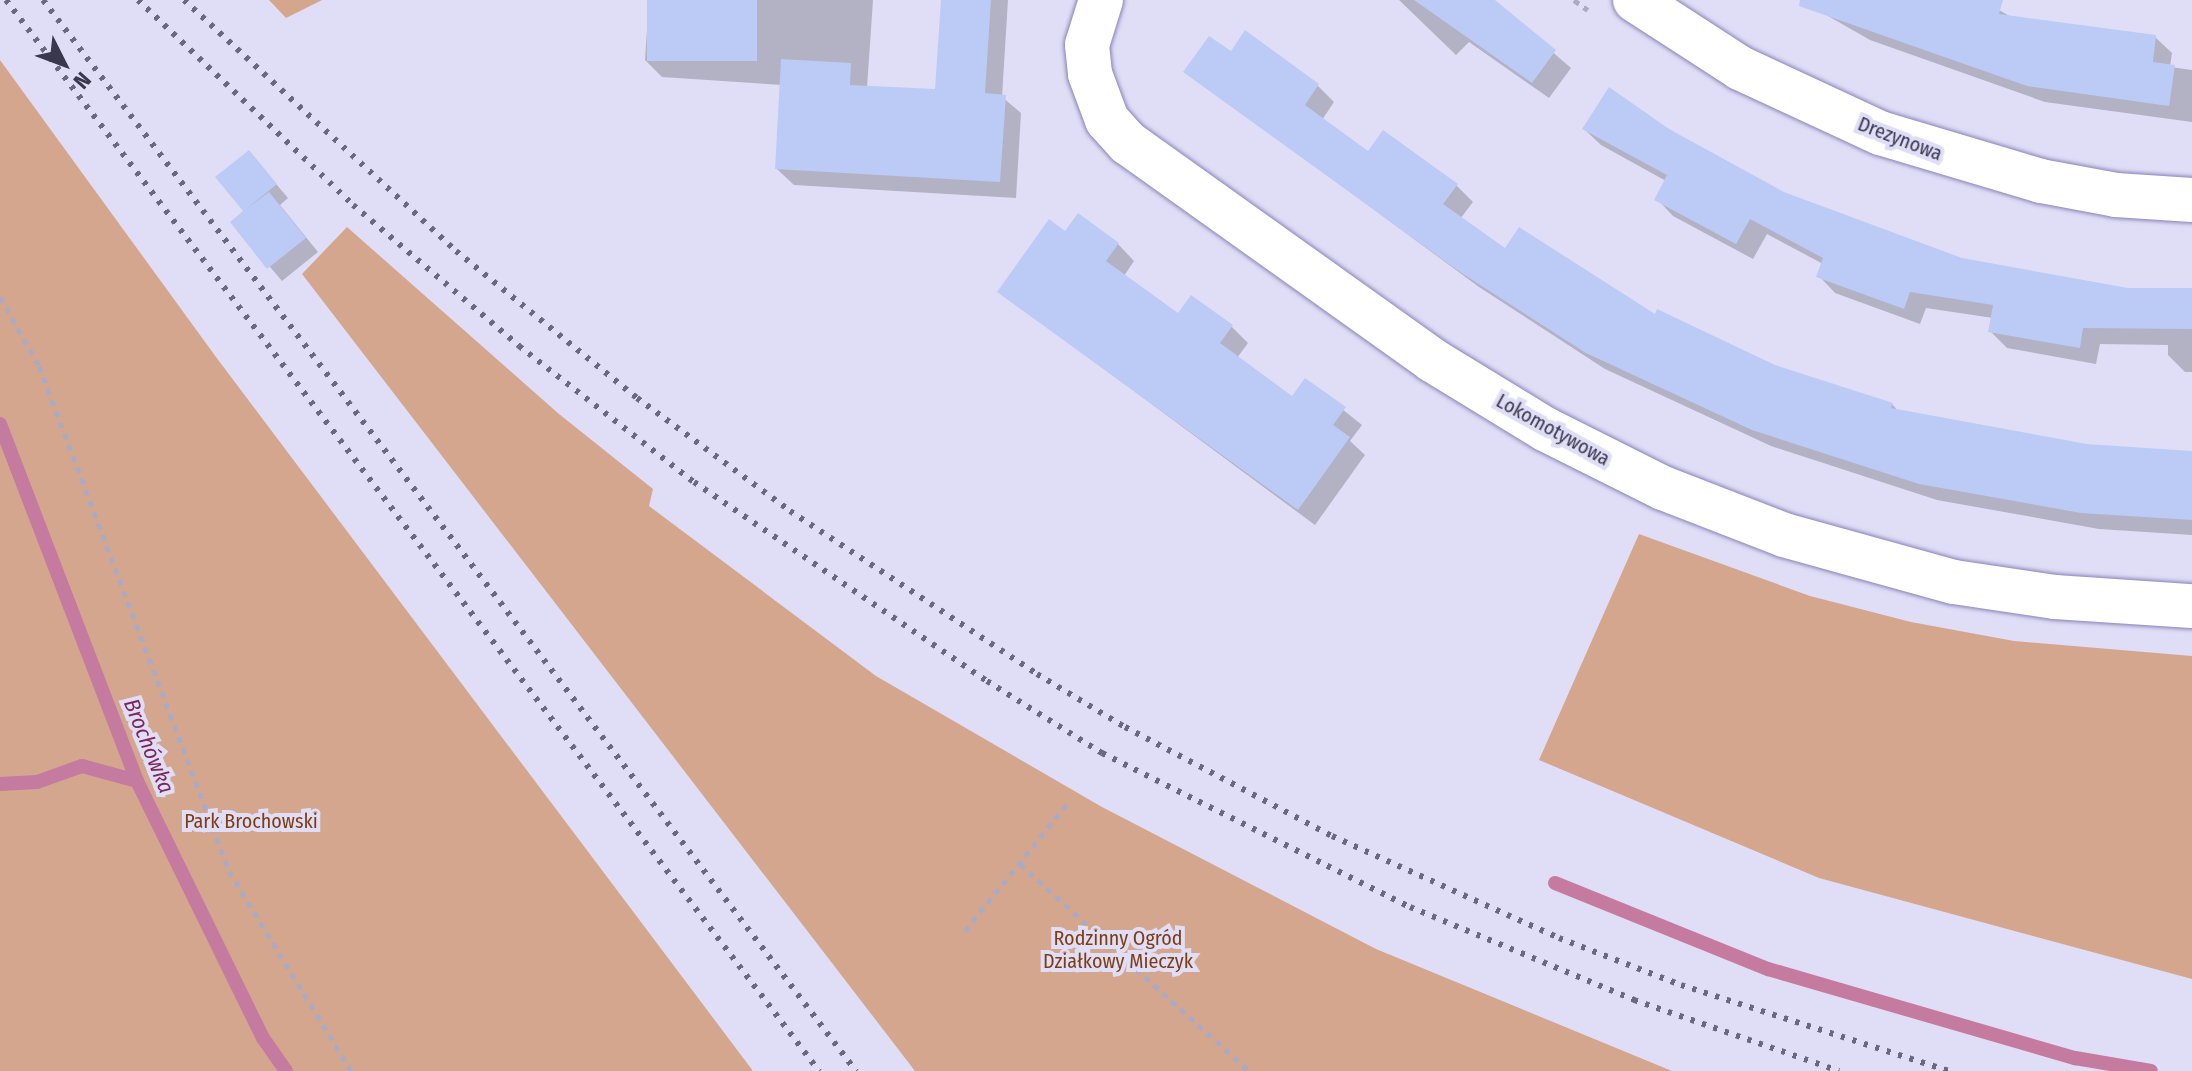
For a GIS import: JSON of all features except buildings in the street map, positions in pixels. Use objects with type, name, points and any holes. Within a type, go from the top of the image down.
[{"type":"street","name":"Lokomotywowa","points":[[1101,0],[1087,45],[1090,74],[1107,120],[1128,143],[1432,360],[1545,429],[1663,488],[1784,535],[1954,582],[2055,597],[2192,606]]},
{"type":"street","name":"Drezynowa","points":[[1635,0],[1740,68],[1893,138],[2041,181],[2116,195],[2192,200]]},
{"type":"path","points":[[0,297],[39,366],[229,871],[351,1071]]},
{"type":"path","points":[[965,931],[1069,801]]},
{"type":"path","points":[[1020,864],[1249,1071]]},
{"type":"green space","points":[[269,0],[322,0],[286,18]]},
{"type":"green space","name":"Park Brochowski","points":[[0,60],[216,357],[753,1071],[0,1071]]},
{"type":"green space","name":"Rodzinny Ogród Działkowy Mieczyk","points":[[347,227],[559,414],[653,489],[649,506],[876,676],[1102,807],[1376,949],[1672,1071],[915,1071],[302,274]]},
{"type":"green space","points":[[1639,534],[1810,596],[1911,622],[2014,641],[2192,656],[2192,979],[1819,878],[1539,760]]},
{"type":"waterway","name":"Brochówka","points":[[0,424],[137,781],[263,1038],[286,1071]]},
{"type":"waterway","points":[[0,784],[37,782],[82,766],[137,781]]},
{"type":"waterway","points":[[1555,883],[1768,969],[2075,1058],[2151,1071]]},
{"type":"railway","points":[[6,0],[819,1071]]},
{"type":"railway","points":[[43,0],[856,1071]]},
{"type":"railway","points":[[138,0],[353,205],[519,346],[694,482],[987,681],[1102,753],[1410,907],[1634,1000],[1839,1071]]},
{"type":"railway","points":[[184,0],[456,251],[637,398],[790,511],[1037,674],[1125,727],[1332,836],[1559,938],[1681,985],[1949,1071]]}]
